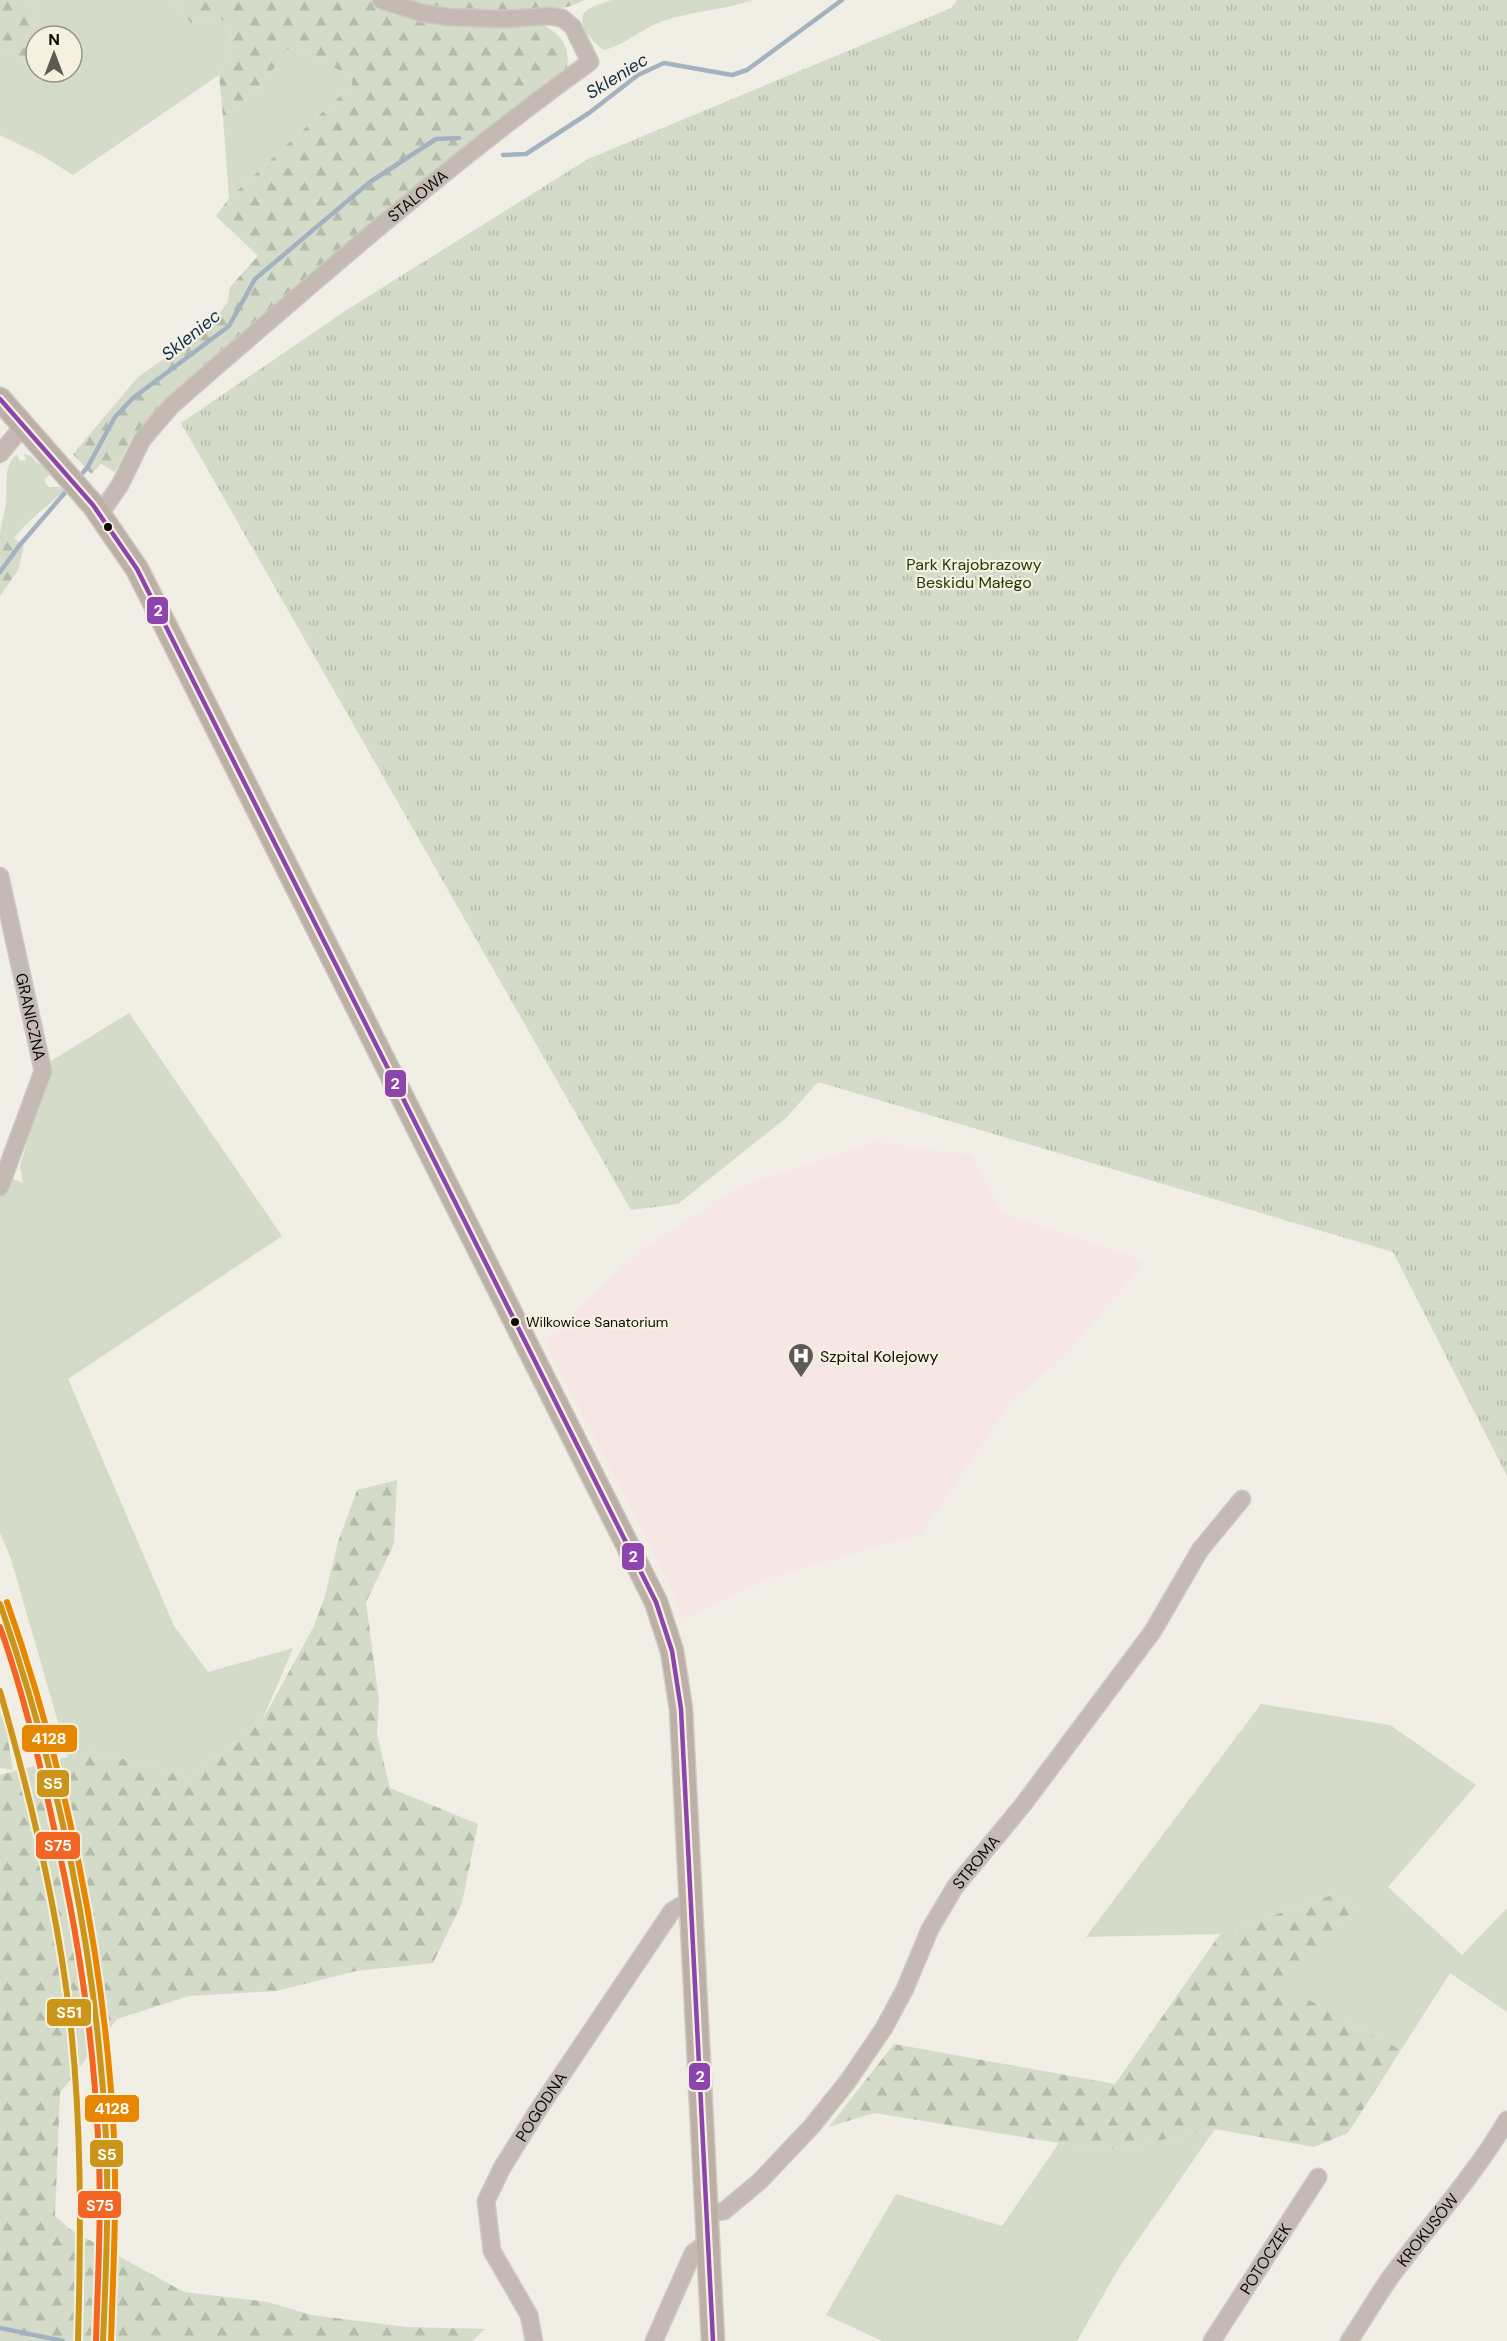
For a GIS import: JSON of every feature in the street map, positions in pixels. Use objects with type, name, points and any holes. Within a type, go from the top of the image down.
[{"type":"main road","points":[[0,399],[94,507],[137,569],[656,1602],[672,1651],[681,1709],[708,2213],[712,2341]]},
{"type":"street","name":"STALOWA","points":[[94,507],[120,485],[142,440],[171,406],[399,209],[520,113],[590,62],[573,27],[562,18],[549,16],[448,17],[422,13],[381,0]]},
{"type":"street","points":[[0,454],[24,425]]},
{"type":"street","name":"GRANICZNA","points":[[0,876],[43,1071],[0,1187]]},
{"type":"street","name":"STROMA","points":[[708,2213],[724,2211],[760,2181],[812,2126],[848,2081],[884,2028],[905,1989],[930,1929],[956,1887],[1022,1806],[1153,1631],[1200,1550],[1242,1499]]},
{"type":"street","name":"POGODNA","points":[[534,2341],[529,2315],[492,2251],[486,2201],[502,2168],[538,2110],[672,1911],[692,1899]]},
{"type":"street","name":"KROKUSÓW","points":[[1350,2341],[1391,2277],[1466,2181],[1507,2120]]},
{"type":"street","name":"POTOCZEK","points":[[1212,2341],[1318,2177]]},
{"type":"street","points":[[654,2341],[693,2253],[708,2242]]},
{"type":"shaded area","name":"Szpital Kolejowy","points":[[877,1142],[971,1155],[1003,1214],[1145,1261],[1062,1358],[1011,1401],[921,1534],[775,1576],[683,1619],[671,1587],[545,1340],[645,1247],[740,1186]]},
{"type":"green space","points":[[0,0],[31,0],[37,24],[24,24],[24,62],[14,51],[0,50]]},
{"type":"green space","points":[[31,0],[173,0],[191,23],[203,24],[221,19],[230,24],[231,52],[219,75],[73,175],[41,155],[0,135],[0,50],[14,51],[24,62],[24,84],[84,84],[84,24],[37,24]]},
{"type":"green space","points":[[173,0],[370,0],[379,4],[542,24],[563,42],[567,53],[567,68],[167,401],[133,436],[115,472],[101,464],[91,474],[73,454],[138,377],[201,333],[217,318],[228,301],[230,287],[258,256],[216,216],[229,198],[352,85],[352,77],[296,48],[287,49],[261,87],[223,117],[219,75],[231,52],[230,24],[221,19],[203,24],[191,23]]},
{"type":"green space","points":[[392,0],[585,0],[548,11],[448,12]]},
{"type":"green space","points":[[611,0],[753,0],[663,21],[605,50],[596,44],[582,22],[585,12]]},
{"type":"green space","name":"Park Krajobrazowy Beskidu Małego","points":[[957,0],[1507,0],[1507,1476],[1393,1252],[818,1082],[786,1118],[678,1204],[631,1210],[181,423],[345,311],[588,159],[951,8]]},
{"type":"green space","points":[[296,48],[352,77],[352,85],[229,198],[223,117],[261,87],[287,49]]},
{"type":"green space","points":[[17,454],[20,461],[26,460],[24,454],[31,456],[38,464],[42,462],[52,473],[45,479],[45,483],[49,487],[60,487],[64,491],[14,538],[0,538],[6,504],[7,470]]},
{"type":"green space","points":[[0,538],[14,538],[24,546],[18,570],[0,596]]},
{"type":"green space","points":[[129,1013],[282,1236],[68,1379],[174,1626],[208,1672],[293,1648],[262,1721],[187,1778],[141,1763],[90,1751],[68,1757],[11,1559],[0,1533],[0,1174],[23,1183],[20,1166],[51,1061]]},
{"type":"green space","points":[[397,1480],[394,1544],[366,1602],[379,1701],[377,1734],[390,1788],[478,1824],[462,1903],[433,1963],[356,1971],[277,1991],[189,1996],[117,2019],[60,2093],[55,2216],[71,2230],[184,2292],[268,2302],[311,2315],[407,2327],[485,2329],[472,2341],[0,2341],[0,1775],[90,1751],[141,1763],[187,1778],[262,1721],[314,1626],[325,1596],[338,1542],[357,1490]]},
{"type":"green space","points":[[1261,1704],[1390,1725],[1476,1785],[1388,1887],[1462,1955],[1507,1908],[1507,2012],[1450,1973],[1401,2050],[1286,1988],[1354,1910],[1335,1894],[1220,1934],[1086,1937]]},
{"type":"green space","points":[[0,1712],[6,1727],[13,1770],[0,1768]]},
{"type":"green space","points":[[1335,1894],[1354,1910],[1287,1988],[1401,2050],[1348,2133],[1314,2147],[1215,2129],[1119,2149],[1059,2143],[874,2113],[829,2127],[894,2044],[1115,2084],[1220,1934]]},
{"type":"green space","points":[[1215,2129],[1120,2266],[1077,2341],[882,2341],[826,2315],[896,2194],[1002,2226],[1059,2143],[1119,2149]]},
{"type":"waterway","name":"Skleniec","points":[[503,155],[526,154],[589,113],[638,75],[664,63],[732,75],[747,70],[842,0]]},
{"type":"waterway","name":"Skleniec","points":[[79,477],[87,468],[115,417],[133,398],[229,326],[255,279],[370,182],[436,139],[459,138]]},
{"type":"waterway","name":"Skleniec","points":[[0,572],[19,546],[69,488]]},
{"type":"waterway","points":[[0,2328],[63,2341]]},
{"type":"transit line","name":"2","points":[[0,399],[93,505],[137,569],[656,1602],[672,1651],[681,1709],[713,2341]]},
{"type":"transit line","name":"4128","points":[[7,1602],[47,1731],[64,1798],[92,1934],[102,2002],[115,2162],[111,2341]]},
{"type":"transit line","name":"S5","points":[[0,1604],[40,1733],[57,1800],[72,1867],[94,2002],[107,2162],[103,2341]]},
{"type":"transit line","name":"S75","points":[[0,1627],[22,1698],[47,1795],[69,1898],[88,2017],[96,2097],[100,2188],[96,2341]]},
{"type":"transit line","name":"S51","points":[[0,1691],[41,1849],[57,1929],[69,2010],[80,2175],[78,2341]]},
{"type":"place","name":"Wilkowice Sanatorium","points":[[515,1322]]},
{"type":"place","name":"Szpital Kolejowy","points":[[801,1379]]}]
